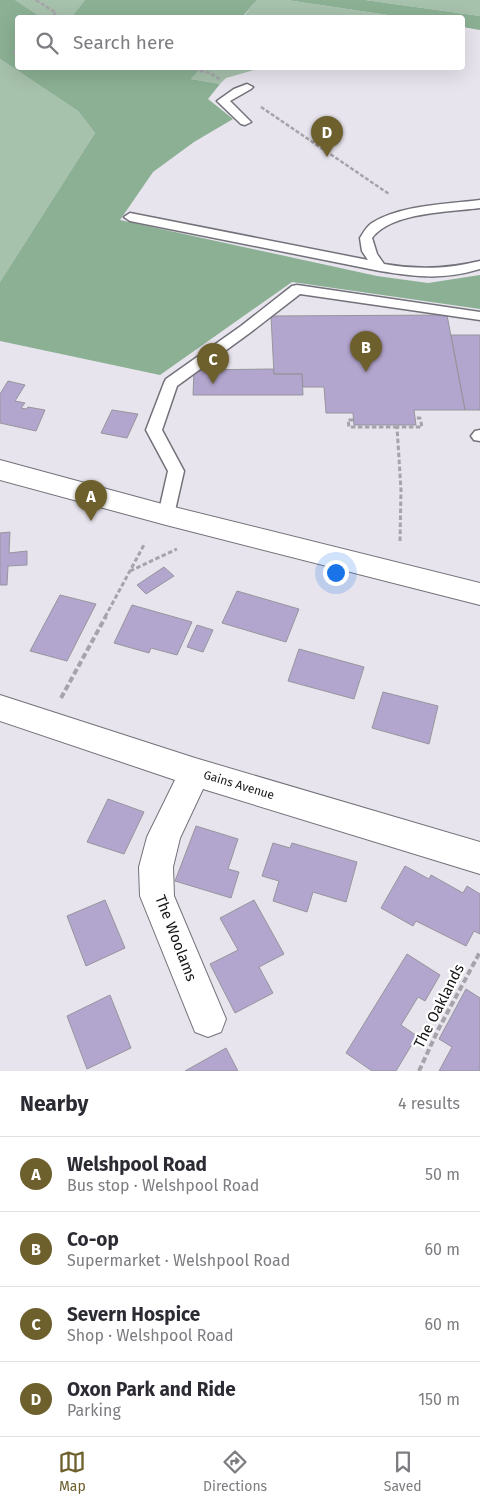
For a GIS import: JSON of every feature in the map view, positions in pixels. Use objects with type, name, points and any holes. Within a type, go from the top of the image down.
[{"type":"street","points":[[0,470],[166,516],[392,570],[480,594]]},
{"type":"street","name":"Gains Avenue","points":[[0,708],[195,772],[480,858]]},
{"type":"street","name":"The Woolams","points":[[195,772],[164,837],[156,867],[157,896],[208,1019]]},
{"type":"lane","points":[[242,89],[223,102],[245,122]]},
{"type":"lane","points":[[380,267],[372,259],[366,238],[375,227],[386,221],[404,216],[480,204]]},
{"type":"lane","points":[[130,217],[380,267],[427,274],[449,273],[480,265]]},
{"type":"lane","points":[[166,516],[176,471],[154,430],[171,383],[246,329],[297,288],[480,316]]},
{"type":"path","points":[[36,0],[56,13],[54,15]]},
{"type":"path","points":[[197,70],[210,73],[242,89],[389,194]]},
{"type":"path","points":[[354,420],[348,420],[349,427],[422,427],[420,418],[415,418]]},
{"type":"path","points":[[397,427],[401,490],[400,541]]},
{"type":"path","points":[[48,723],[145,543]]},
{"type":"path","points":[[130,571],[177,549]]},
{"type":"path","name":"The Oaklands","points":[[419,1071],[438,1030],[480,952]]},
{"type":"green space","points":[[0,0],[15,0],[38,15],[15,15],[15,69],[0,59]]},
{"type":"green space","points":[[15,0],[85,0],[74,15],[38,15]]},
{"type":"green space","points":[[85,0],[257,0],[244,15],[74,15]]},
{"type":"green space","points":[[257,0],[287,0],[388,15],[244,15]]},
{"type":"green space","points":[[287,0],[365,0],[480,16],[480,30],[465,27],[465,15],[388,15]]},
{"type":"green space","points":[[365,0],[480,0],[480,16]]},
{"type":"green space","points":[[0,59],[78,111],[95,133],[0,282]]},
{"type":"green space","points":[[16,70],[199,70],[191,79],[220,84],[208,99],[233,119],[194,142],[153,172],[120,220],[377,276],[428,283],[480,275],[480,309],[292,282],[160,375],[0,341],[0,282],[95,133],[78,111]]},
{"type":"green space","points":[[199,70],[254,70],[226,78],[220,84],[191,79]]},
{"type":"building","points":[[447,315],[465,410],[414,410],[416,425],[354,425],[353,413],[326,413],[324,387],[303,387],[302,374],[274,374],[271,316]]},
{"type":"building","points":[[451,335],[480,335],[480,410],[465,410]]},
{"type":"building","points":[[273,369],[274,374],[302,374],[303,395],[193,395],[194,370]]},
{"type":"building","points":[[8,381],[25,385],[15,401],[25,403],[21,408],[26,409],[28,407],[45,410],[36,431],[0,423],[0,394]]},
{"type":"building","points":[[112,410],[138,414],[127,438],[101,433]]},
{"type":"building","points":[[10,532],[9,553],[27,551],[27,565],[8,566],[7,585],[0,585],[0,533]]},
{"type":"building","points":[[164,567],[174,576],[146,594],[137,585]]},
{"type":"building","points":[[237,591],[299,609],[286,642],[222,623]]},
{"type":"building","points":[[60,595],[96,604],[67,661],[30,651]]},
{"type":"building","points":[[132,605],[192,622],[177,655],[151,648],[149,653],[114,643]]},
{"type":"building","points":[[197,625],[213,630],[203,652],[187,647]]},
{"type":"building","points":[[299,649],[364,667],[354,699],[288,681]]},
{"type":"building","points":[[383,692],[438,706],[429,744],[372,728]]},
{"type":"building","points":[[108,799],[144,812],[124,854],[87,842]]},
{"type":"building","points":[[196,826],[238,839],[228,869],[239,872],[231,898],[175,881]]},
{"type":"building","points":[[273,843],[290,848],[292,843],[357,862],[346,902],[313,892],[307,912],[273,901],[279,881],[262,876]]},
{"type":"building","points":[[405,866],[429,879],[431,875],[463,893],[467,886],[480,894],[480,934],[474,931],[466,946],[416,921],[413,926],[381,908]]},
{"type":"building","points":[[105,900],[125,948],[86,966],[67,916]]},
{"type":"building","points":[[254,900],[284,954],[259,967],[273,993],[235,1013],[210,964],[238,950],[220,918]]},
{"type":"building","points":[[407,954],[440,975],[425,1001],[418,997],[401,1025],[417,1036],[396,1071],[372,1071],[346,1053]]},
{"type":"building","points":[[466,989],[480,998],[480,1071],[439,1071],[452,1047],[439,1039]]},
{"type":"building","points":[[110,995],[131,1048],[87,1069],[67,1016]]},
{"type":"building","points":[[226,1048],[238,1071],[185,1071]]},
{"type":"place","name":"Oxon Park and Ride","points":[[327,157]]},
{"type":"place","name":"Co-op","points":[[366,372]]},
{"type":"place","name":"Severn Hospice","points":[[213,384]]},
{"type":"place","name":"Welshpool Road","points":[[91,521]]}]
